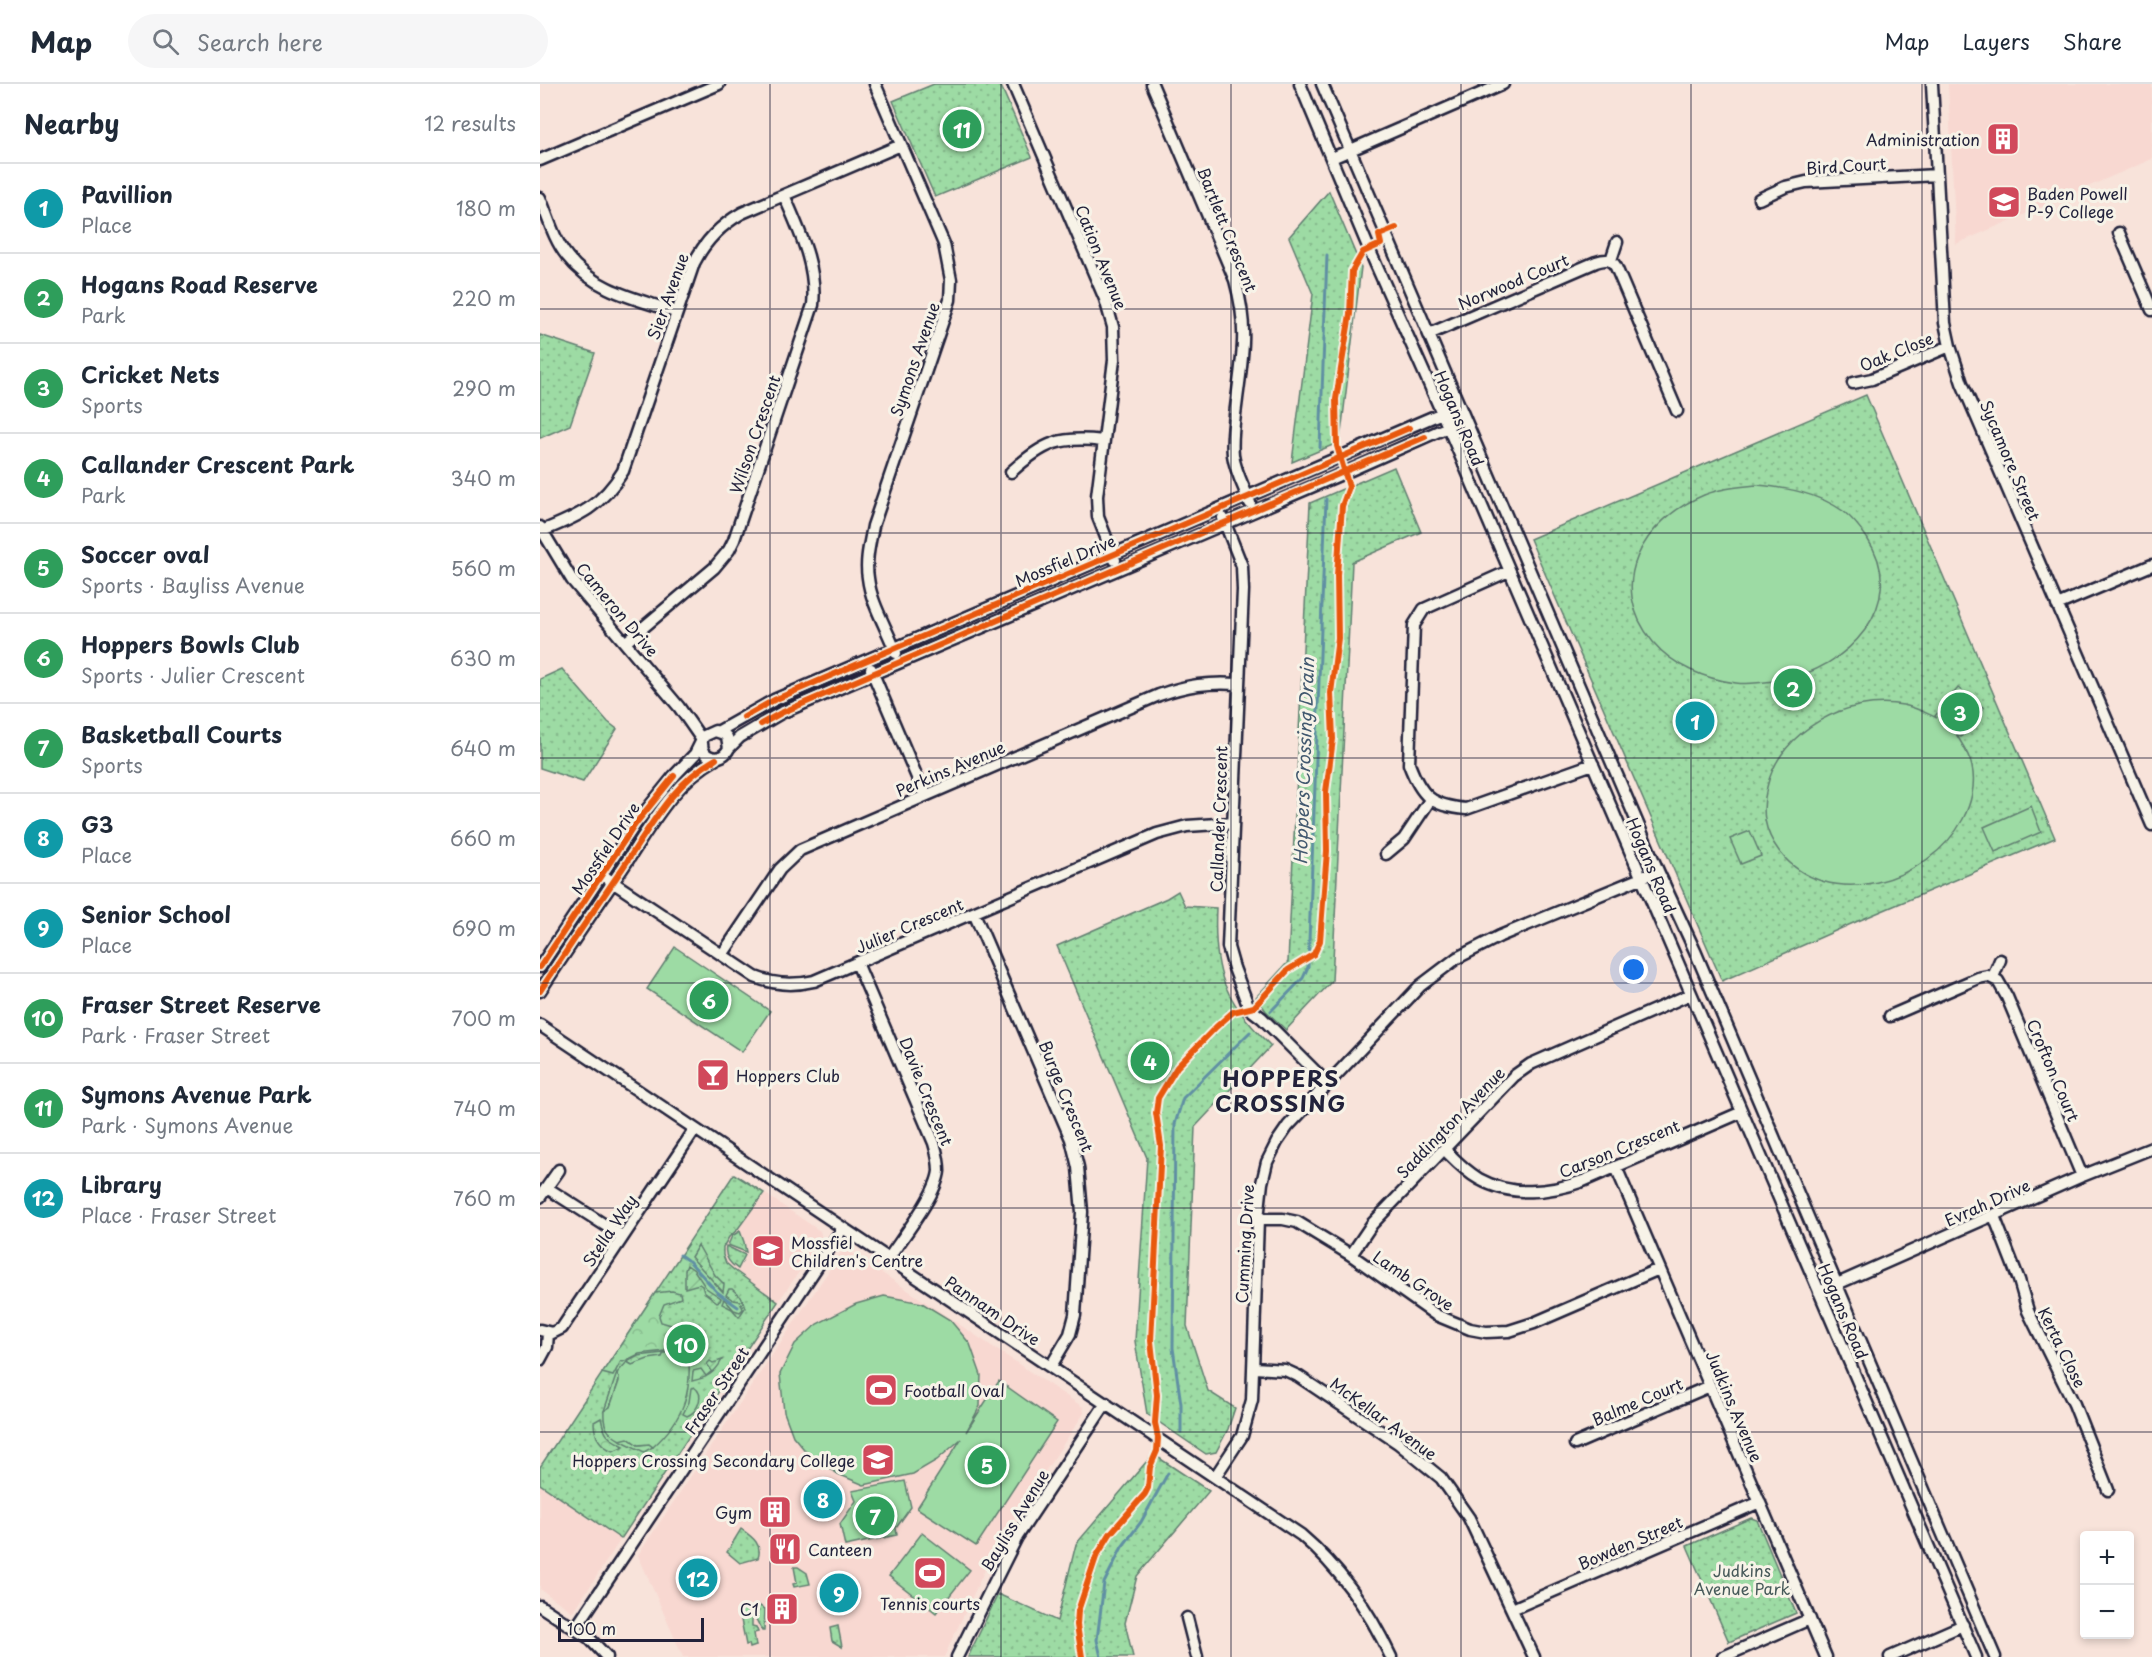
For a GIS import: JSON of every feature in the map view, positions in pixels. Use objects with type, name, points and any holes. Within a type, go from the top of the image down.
[{"type":"street","points":[[540,160],[719,84]]},
{"type":"street","name":"Symons Avenue","points":[[875,84],[944,244],[951,280],[950,300],[873,526],[867,553],[868,578],[872,594],[900,662]]},
{"type":"street","name":"Cation Avenue","points":[[1013,84],[1105,299],[1113,327],[1114,360],[1097,496],[1098,517],[1119,568]]},
{"type":"street","name":"Bartlett Crescent","points":[[1152,84],[1235,280],[1242,305],[1244,346],[1233,434],[1233,454],[1236,469],[1254,510]]},
{"type":"street","name":"Hogans Road","points":[[1300,84],[1976,1657]]},
{"type":"street","name":"Hogans Road","points":[[1322,84],[1658,871],[1695,951],[1995,1657]]},
{"type":"street","points":[[1332,158],[1503,84]]},
{"type":"street","name":"Sycamore Street","points":[[1932,84],[1943,297],[1950,346],[1962,383],[2152,825]]},
{"type":"street","name":"Sier Avenue","points":[[541,529],[574,518],[593,507],[614,485],[623,471],[676,312],[700,250],[710,238],[725,223],[742,213],[901,145]]},
{"type":"street","name":"Bird Court","points":[[1759,199],[1785,187],[1806,182],[1937,175]]},
{"type":"street","name":"Wilson Crescent","points":[[626,642],[714,568],[734,540],[813,305],[815,289],[810,257],[784,195]]},
{"type":"street","points":[[540,198],[558,242],[567,256],[592,281],[612,291],[676,312]]},
{"type":"street","points":[[2119,233],[2152,310]]},
{"type":"street","points":[[1617,242],[1611,260],[1618,270],[1677,411]]},
{"type":"street","name":"Norwood Court","points":[[1429,334],[1596,262],[1611,260]]},
{"type":"street","name":"Oak Close","points":[[1853,383],[1872,380],[1950,346]]},
{"type":"street","name":"Mossfiel Drive","points":[[717,731],[774,700],[1442,413],[1462,413]]},
{"type":"street","name":"Mossfiel Drive","points":[[729,748],[740,737],[781,713],[1344,473],[1448,427],[1462,413]]},
{"type":"street","points":[[1011,472],[1036,452],[1067,439],[1104,441]]},
{"type":"street","name":"Callander Crescent","points":[[1219,509],[1242,566],[1243,590],[1228,947],[1249,1008],[1262,1018],[1327,1083]]},
{"type":"street","name":"Cameron Drive","points":[[541,529],[572,580],[679,707],[702,741]]},
{"type":"street","points":[[2057,605],[2152,565]]},
{"type":"street","points":[[1509,571],[1424,609],[1414,625],[1409,764],[1416,784],[1430,800],[1448,808],[1466,810],[1593,764]]},
{"type":"street","points":[[868,660],[925,796]]},
{"type":"street","name":"Perkins Avenue","points":[[722,955],[780,869],[793,855],[811,845],[1176,689],[1211,682],[1238,684]]},
{"type":"street","name":"Cameron Drive","points":[[679,707],[706,729],[717,731]]},
{"type":"street","points":[[717,731],[727,737],[729,748],[724,755],[716,759],[707,756],[702,748],[702,741],[707,733],[717,731]]},
{"type":"street","name":"Mossfiel Drive","points":[[540,968],[636,823],[702,741]]},
{"type":"street","name":"Mossfiel Drive","points":[[540,991],[674,792],[702,767],[716,759]]},
{"type":"street","points":[[1386,854],[1404,839],[1430,800]]},
{"type":"street","name":"Julier Crescent","points":[[602,875],[755,977],[791,985],[814,981],[1157,834],[1187,826],[1233,824]]},
{"type":"street","name":"Cumming Drive","points":[[1215,1477],[1242,1436],[1252,1400],[1258,1219],[1262,1183],[1267,1162],[1288,1126],[1420,986],[1456,958],[1500,936],[1640,876],[1658,871]]},
{"type":"street","name":"Burge Crescent","points":[[974,913],[1071,1138],[1078,1167],[1082,1212],[1075,1315],[1070,1334],[1051,1366]]},
{"type":"street","points":[[1679,966],[1695,951]]},
{"type":"street","points":[[1890,1016],[1978,978],[1993,977],[2000,960]]},
{"type":"street","name":"Davie Crescent","points":[[857,963],[938,1157],[939,1172],[933,1190],[889,1258]]},
{"type":"street","points":[[540,968],[550,976]]},
{"type":"street","name":"Crofton Court","points":[[1993,977],[1998,981],[2007,997],[2082,1176]]},
{"type":"street","name":"Saddington Avenue","points":[[1351,1255],[1372,1224],[1514,1076],[1531,1064],[1691,994]]},
{"type":"street","name":"Pannam Drive","points":[[540,1025],[1288,1526],[1321,1552],[1346,1581],[1370,1615],[1391,1657]]},
{"type":"street","name":"Carson Crescent","points":[[1444,1149],[1466,1170],[1494,1186],[1529,1192],[1564,1188],[1742,1112]]},
{"type":"street","name":"Stella Way","points":[[544,1332],[555,1333],[562,1328],[695,1129]]},
{"type":"street","name":"Evrah Drive","points":[[1819,1292],[2082,1176],[2152,1148]]},
{"type":"street","name":"Judkins Avenue","points":[[1616,1167],[1826,1657]]},
{"type":"street","points":[[559,1170],[543,1192],[622,1236]]},
{"type":"street","name":"Kerta Close","points":[[1994,1216],[2019,1280],[2028,1311],[2074,1404],[2108,1490]]},
{"type":"street","name":"Lamb Grove","points":[[1258,1219],[1283,1219],[1297,1222],[1351,1255],[1436,1315],[1470,1329],[1486,1332],[1509,1330],[1534,1323],[1659,1269]]},
{"type":"street","name":"Fraser Street","points":[[575,1629],[843,1228]]},
{"type":"street","points":[[540,1360],[548,1347],[544,1332]]},
{"type":"street","name":"McKellar Avenue","points":[[1254,1368],[1286,1370],[1298,1376],[1398,1443],[1441,1478],[1469,1518],[1534,1657]]},
{"type":"street","name":"Balme Court","points":[[1575,1444],[1710,1386]]},
{"type":"street","name":"Bayliss Avenue","points":[[957,1657],[1017,1537],[1106,1403]]},
{"type":"street","name":"Bowden Street","points":[[1512,1609],[1760,1502]]},
{"type":"street","points":[[540,1606],[589,1638],[607,1657]]},
{"type":"street","points":[[1187,1618],[1197,1657]]},
{"type":"street","points":[[1723,1657],[1810,1619]]},
{"type":"street","points":[[1890,1657],[1963,1625]]},
{"type":"shaded area","name":"Baden Powell P-9 College","points":[[1948,84],[2152,84],[2152,159],[1956,244]]},
{"type":"shaded area","name":"Mossfiel Children's Centre","points":[[764,1193],[820,1231],[822,1239],[778,1302],[734,1270],[726,1263],[723,1255],[723,1247],[729,1237],[737,1230]]},
{"type":"shaded area","name":"Hoppers Crossing Secondary College","points":[[846,1249],[1083,1407],[1084,1413],[997,1544],[944,1657],[683,1657],[638,1555],[842,1251]]},
{"type":"shaded area","points":[[540,1484],[621,1539],[573,1612],[540,1589]]},
{"type":"green space","points":[[934,84],[1000,84],[1032,157],[935,197],[893,101]]},
{"type":"green space","points":[[1329,191],[1361,267],[1340,442],[1292,462],[1313,294],[1289,237]]},
{"type":"green space","points":[[540,335],[595,353],[570,425],[540,438]]},
{"type":"green space","points":[[1866,395],[2055,838],[1722,981],[1530,539]]},
{"type":"green space","points":[[1394,467],[1421,532],[1352,562],[1332,981],[1286,1030],[1266,1011],[1256,997],[1288,962],[1310,503]]},
{"type":"green space","points":[[1757,485],[1802,492],[1843,511],[1867,538],[1879,563],[1881,587],[1876,609],[1865,630],[1848,648],[1828,663],[1805,674],[1781,680],[1742,684],[1701,675],[1670,658],[1661,650],[1639,620],[1632,598],[1632,577],[1638,556],[1648,537],[1682,506],[1717,491]]},
{"type":"green space","points":[[562,669],[608,722],[617,729],[583,782],[540,768],[540,679]]},
{"type":"green space","points":[[1958,688],[1984,708],[1961,737],[1956,734],[1971,763],[1973,787],[1966,813],[1948,841],[1927,859],[1903,873],[1877,882],[1850,885],[1823,881],[1799,870],[1779,851],[1767,828],[1764,813],[1765,796],[1774,767],[1801,733],[1839,712],[1882,703],[1903,705],[1937,718],[1935,716]]},
{"type":"green space","points":[[2031,806],[2041,832],[1995,852],[1984,827]]},
{"type":"green space","points":[[1750,831],[1761,856],[1741,864],[1730,839]]},
{"type":"green space","points":[[1178,891],[1185,906],[1216,908],[1217,951],[1225,984],[1242,1015],[1271,1046],[1195,1127],[1187,1326],[1208,1391],[1235,1408],[1228,1429],[1216,1452],[1206,1454],[1147,1414],[1135,1341],[1147,1158],[1057,946],[1167,898]]},
{"type":"green space","points":[[675,947],[770,1011],[742,1052],[647,989]]},
{"type":"green space","points":[[734,1174],[764,1193],[737,1230],[729,1237],[723,1247],[723,1255],[726,1263],[734,1270],[778,1302],[621,1539],[540,1484],[540,1467]]},
{"type":"green space","points":[[740,1231],[746,1252],[728,1245],[732,1236]]},
{"type":"green space","points":[[698,1245],[715,1275],[724,1284],[723,1292],[691,1257]]},
{"type":"green space","points":[[726,1246],[745,1255],[738,1269],[728,1259]]},
{"type":"green space","points":[[687,1265],[694,1270],[706,1288],[721,1298],[720,1301],[717,1302],[704,1292],[699,1284],[685,1288]]},
{"type":"green space","points":[[729,1289],[742,1298],[745,1308],[739,1317],[732,1309],[722,1304],[724,1299],[734,1310],[740,1312],[743,1309],[740,1301],[733,1300],[726,1295]]},
{"type":"green space","points":[[672,1291],[680,1293],[681,1298],[664,1304],[659,1316],[661,1322],[671,1325],[675,1331],[667,1334],[665,1351],[639,1354],[621,1361],[613,1376],[602,1373],[655,1293]]},
{"type":"green space","name":"Football Oval","points":[[884,1296],[922,1303],[950,1320],[970,1344],[981,1375],[980,1406],[966,1432],[999,1381],[1057,1422],[976,1546],[917,1508],[961,1439],[937,1460],[913,1474],[864,1485],[838,1474],[808,1454],[793,1436],[784,1412],[780,1374],[795,1344],[817,1324],[856,1304]]},
{"type":"green space","points":[[688,1350],[689,1379],[684,1403],[679,1415],[664,1436],[653,1447],[649,1444],[638,1445],[628,1438],[620,1440],[612,1435],[605,1425],[604,1411],[610,1407],[619,1381],[617,1373],[627,1362],[632,1365],[662,1357],[664,1353]]},
{"type":"green space","points":[[664,1353],[662,1357],[632,1365],[627,1362],[638,1356]]},
{"type":"green space","points":[[722,1360],[710,1374],[706,1376],[712,1371],[707,1364],[710,1361],[713,1363]]},
{"type":"green space","points":[[701,1369],[706,1376],[692,1381],[693,1371]]},
{"type":"green space","points":[[617,1373],[619,1381],[610,1407],[604,1411]]},
{"type":"green space","points":[[691,1388],[698,1390],[700,1399],[694,1411],[687,1416],[683,1414],[689,1402]]},
{"type":"green space","points":[[601,1418],[608,1436],[624,1446],[613,1451],[601,1443],[595,1432],[594,1422]]},
{"type":"green space","points":[[624,1438],[638,1445],[649,1444],[653,1447],[644,1452],[620,1440]]},
{"type":"green space","points":[[1153,1454],[1209,1491],[1137,1576],[1125,1623],[1133,1657],[968,1657],[998,1594],[1057,1621],[1076,1544]]},
{"type":"green space","points":[[905,1481],[911,1507],[896,1528],[897,1535],[845,1546],[840,1524],[856,1501],[852,1491]]},
{"type":"green space","name":"Judkins Avenue Park","points":[[1751,1518],[1757,1520],[1796,1613],[1729,1642],[1687,1546]]},
{"type":"green space","points":[[741,1529],[756,1541],[759,1553],[758,1558],[740,1563],[727,1552]]},
{"type":"green space","name":"Tennis courts","points":[[922,1533],[970,1570],[936,1613],[889,1576]]},
{"type":"green space","points":[[794,1567],[807,1573],[810,1584],[794,1587],[793,1584],[797,1583]]},
{"type":"green space","points":[[758,1605],[765,1609],[764,1631],[753,1613],[753,1606]]},
{"type":"green space","points":[[746,1608],[752,1619],[752,1626],[756,1627],[758,1632],[754,1633],[756,1646],[750,1648],[749,1644],[746,1645],[739,1610]]},
{"type":"green space","points":[[838,1626],[842,1647],[832,1641],[830,1628]]},
{"type":"waterway","name":"Hoppers Crossing Drain","points":[[1320,448],[1327,255]]},
{"type":"waterway","name":"Hoppers Crossing Drain","points":[[1271,1011],[1303,978],[1308,967],[1326,499]]},
{"type":"waterway","name":"Hoppers Crossing Drain","points":[[1181,1432],[1181,1404],[1173,1348],[1175,1124],[1183,1098],[1250,1032]]},
{"type":"waterway","points":[[680,1255],[687,1260]]},
{"type":"waterway","points":[[689,1261],[717,1292],[738,1307]]},
{"type":"waterway","name":"Hoppers Crossing Drain","points":[[1101,1657],[1097,1640],[1104,1583],[1122,1547],[1141,1522],[1168,1473]]},
{"type":"cycle path","points":[[1082,1657],[1077,1625],[1078,1611],[1096,1557],[1110,1534],[1145,1494],[1148,1488],[1150,1467],[1157,1451],[1158,1438],[1155,1423],[1157,1395],[1151,1341],[1161,1146],[1156,1113],[1158,1098],[1177,1067],[1216,1027],[1233,1012],[1254,1007],[1288,970],[1314,954],[1320,941],[1327,851],[1326,792],[1333,739],[1331,693],[1338,638],[1337,575],[1342,506],[1349,487],[1337,446],[1336,399],[1350,314],[1352,271],[1363,252],[1381,244],[1379,235],[1396,228]]},
{"type":"cycle path","points":[[744,717],[774,700],[1409,428]]},
{"type":"cycle path","points":[[761,724],[781,713],[1425,437]]},
{"type":"cycle path","points":[[540,991],[663,808],[687,781],[716,759]]},
{"type":"cycle path","points":[[540,967],[636,823],[674,776]]},
{"type":"place","name":"Symons Avenue Park","points":[[962,129]]},
{"type":"place","name":"Administration","points":[[2003,139]]},
{"type":"place","name":"Baden Powell P-9 College","points":[[2004,202]]},
{"type":"place","name":"Hogans Road Reserve","points":[[1793,688]]},
{"type":"place","name":"Cricket Nets","points":[[1960,712]]},
{"type":"place","name":"Pavillion","points":[[1695,721]]},
{"type":"place","name":"Hoppers Bowls Club","points":[[709,1000]]},
{"type":"place","name":"Callander Crescent Park","points":[[1150,1061]]},
{"type":"place","name":"Hoppers Club","points":[[713,1075]]},
{"type":"place","name":"Mossfiel Children's Centre","points":[[768,1251]]},
{"type":"place","name":"Fraser Street Reserve","points":[[686,1344]]},
{"type":"place","name":"Football Oval","points":[[881,1390]]},
{"type":"place","name":"Hoppers Crossing Secondary College","points":[[878,1460]]},
{"type":"place","name":"Soccer oval","points":[[987,1465]]},
{"type":"place","name":"G3","points":[[823,1499]]},
{"type":"place","name":"Gym","points":[[775,1512]]},
{"type":"place","name":"Basketball Courts","points":[[875,1516]]},
{"type":"place","name":"Canteen","points":[[785,1549]]},
{"type":"place","name":"Tennis courts","points":[[930,1573]]},
{"type":"place","name":"Library","points":[[698,1578]]},
{"type":"place","name":"Senior School","points":[[839,1593]]},
{"type":"place","name":"C1","points":[[782,1609]]},
{"type":"district","name":"HOPPERS CROSSING","points":[[1281,1090]]}]
